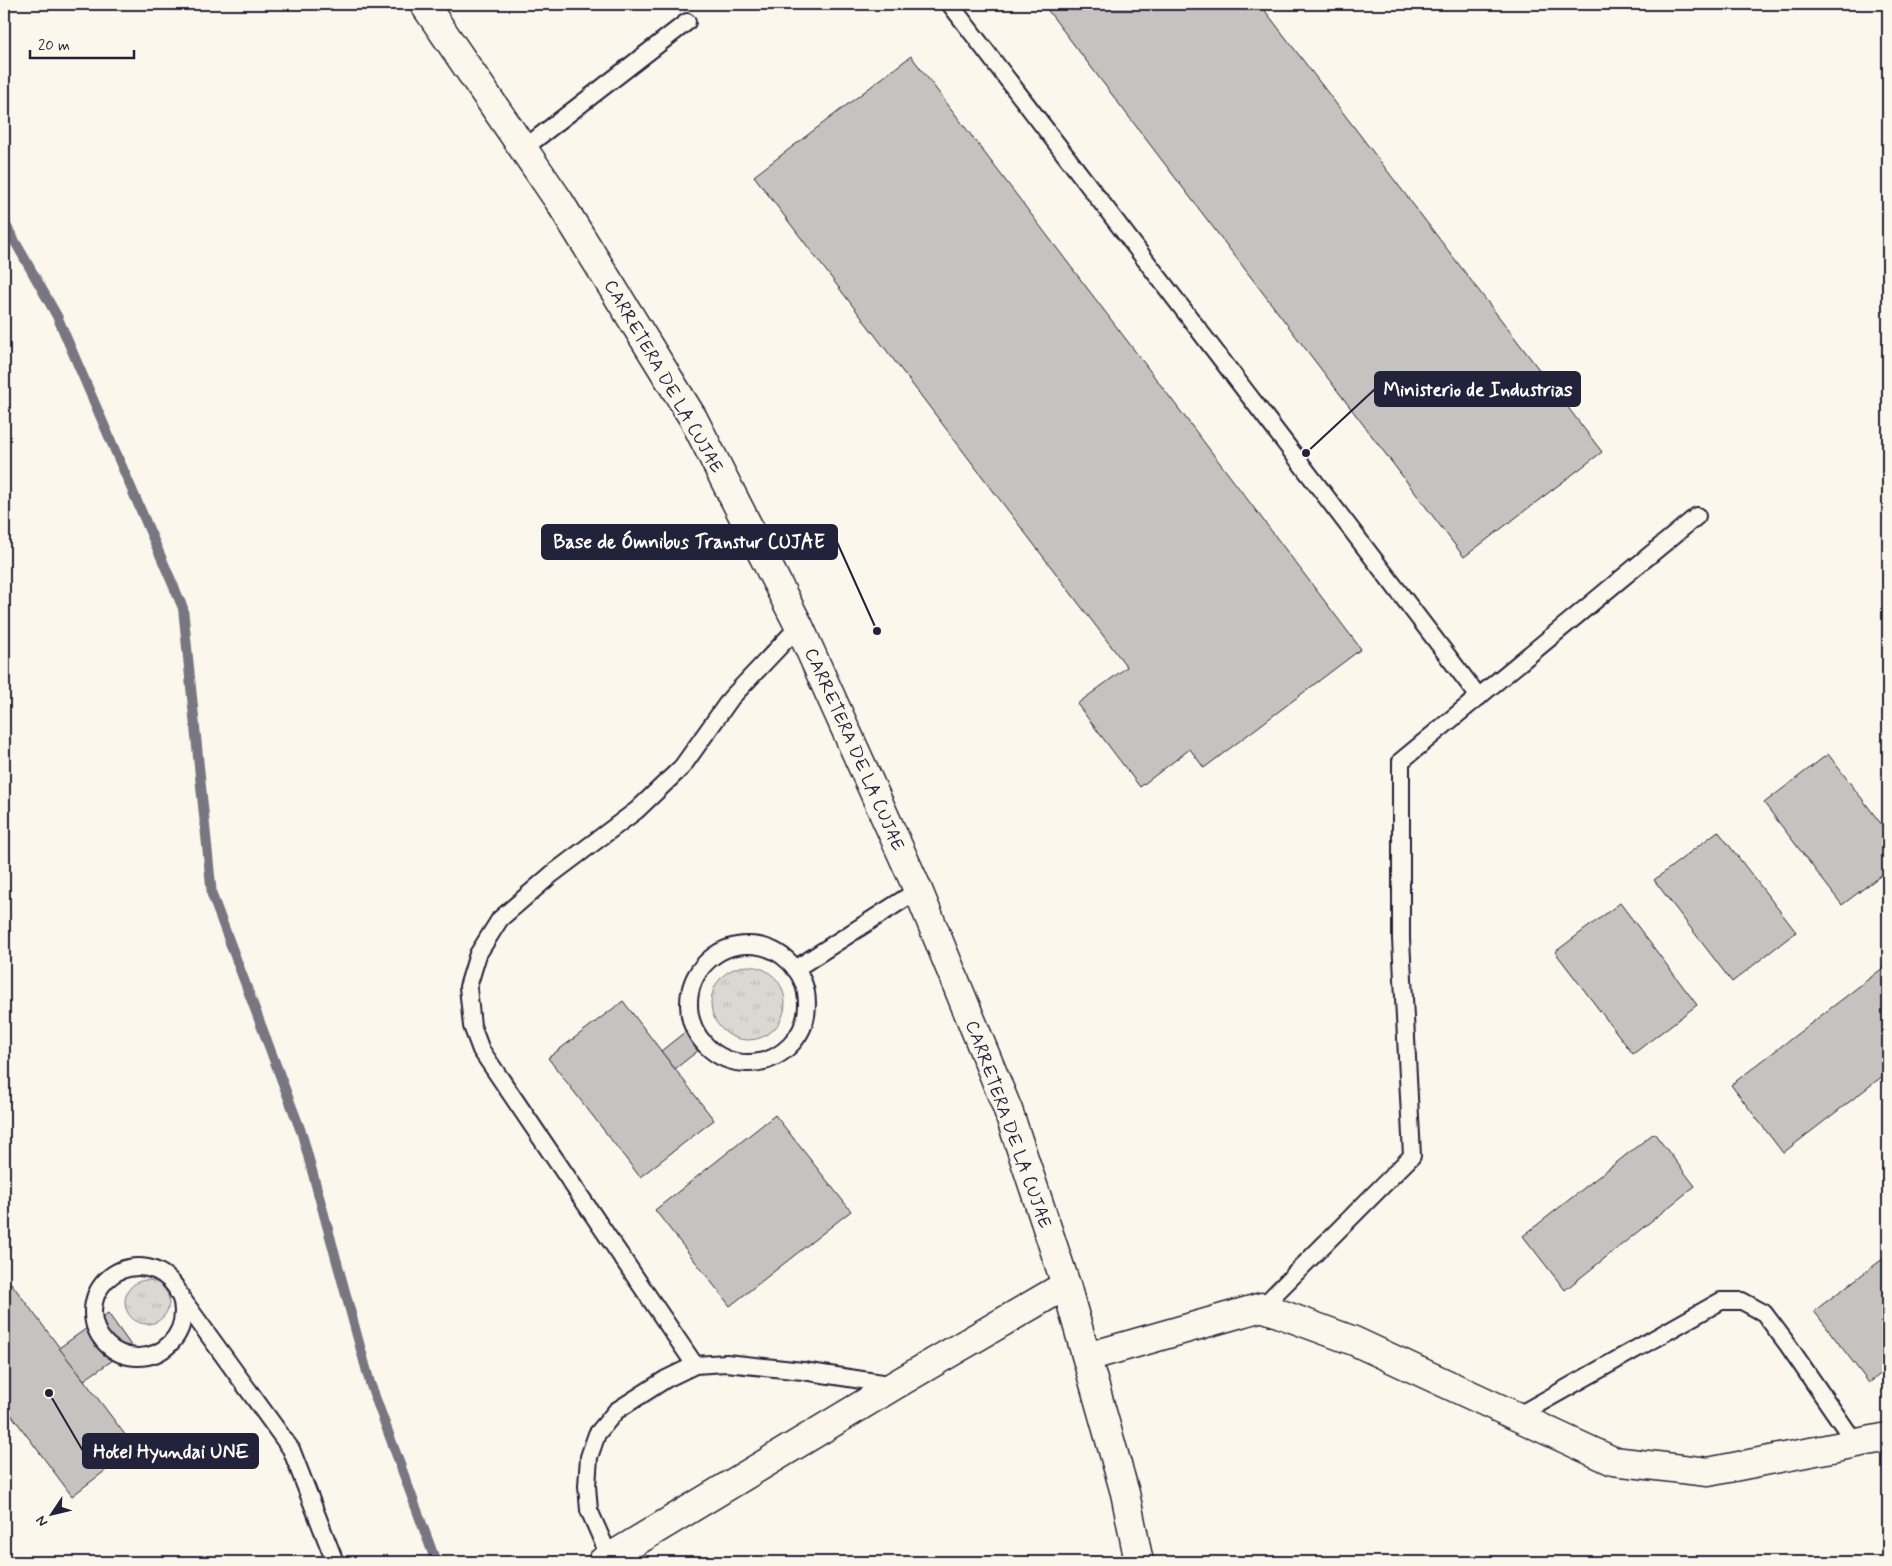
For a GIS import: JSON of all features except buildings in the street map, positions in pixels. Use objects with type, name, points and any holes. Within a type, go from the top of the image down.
[{"type":"main road","name":"CARRETERA DE LA CUJAE","points":[[424,4],[559,201],[693,418],[799,626],[918,890],[1008,1110],[1066,1285],[1087,1357],[1125,1493],[1139,1562]]},
{"type":"main road","points":[[606,1560],[895,1384],[1066,1285]]},
{"type":"main road","points":[[1087,1357],[1262,1307],[1354,1340],[1613,1461],[1708,1472],[1888,1437]]},
{"type":"lane","points":[[950,4],[1479,697]]},
{"type":"lane","points":[[523,149],[688,22]]},
{"type":"lane","points":[[1262,1307],[1412,1156],[1401,939],[1401,761],[1697,516]]},
{"type":"lane","points":[[695,1365],[481,1050],[472,1026],[468,987],[478,954],[500,919],[552,874],[637,810],[682,767],[731,698],[799,626]]},
{"type":"lane","points":[[795,969],[918,890]]},
{"type":"lane","points":[[744,945],[764,947],[782,956],[795,969],[804,987],[807,1006],[803,1025],[793,1042],[779,1054],[761,1062],[742,1062],[723,1057],[707,1046],[695,1030],[689,1012],[690,992],[696,974],[709,959],[726,949],[744,945]]},
{"type":"lane","points":[[178,1293],[182,1306],[182,1320],[177,1335],[167,1347],[153,1354],[138,1357],[123,1355],[109,1347],[99,1335],[93,1321],[93,1305],[98,1291],[118,1271],[146,1268],[159,1273],[170,1282],[292,1449],[335,1562]]},
{"type":"lane","points":[[1517,1416],[1721,1301],[1742,1301],[1764,1313],[1788,1344],[1856,1444]]},
{"type":"lane","points":[[606,1560],[589,1510],[589,1457],[597,1434],[616,1411],[666,1379],[695,1365],[726,1363],[803,1371],[895,1384]]},
{"type":"green space","points":[[748,966],[762,969],[774,977],[782,989],[785,1003],[782,1017],[774,1029],[762,1037],[748,1040],[734,1037],[722,1029],[714,1017],[711,1003],[714,989],[722,977],[734,969]]},
{"type":"green space","points":[[151,1280],[163,1286],[168,1293],[168,1311],[163,1318],[156,1323],[143,1324],[131,1318],[126,1311],[125,1298],[131,1286],[138,1281]]},
{"type":"waterway","points":[[4,222],[57,316],[183,608],[212,895],[302,1134],[370,1383],[436,1562]]},
{"type":"place","name":"Ministerio de Industrias","points":[[1306,453]]},
{"type":"place","name":"Base de Ómnibus Transtur CUJAE","points":[[877,631]]},
{"type":"place","name":"Hotel Hyundai UNE","points":[[49,1393]]}]
